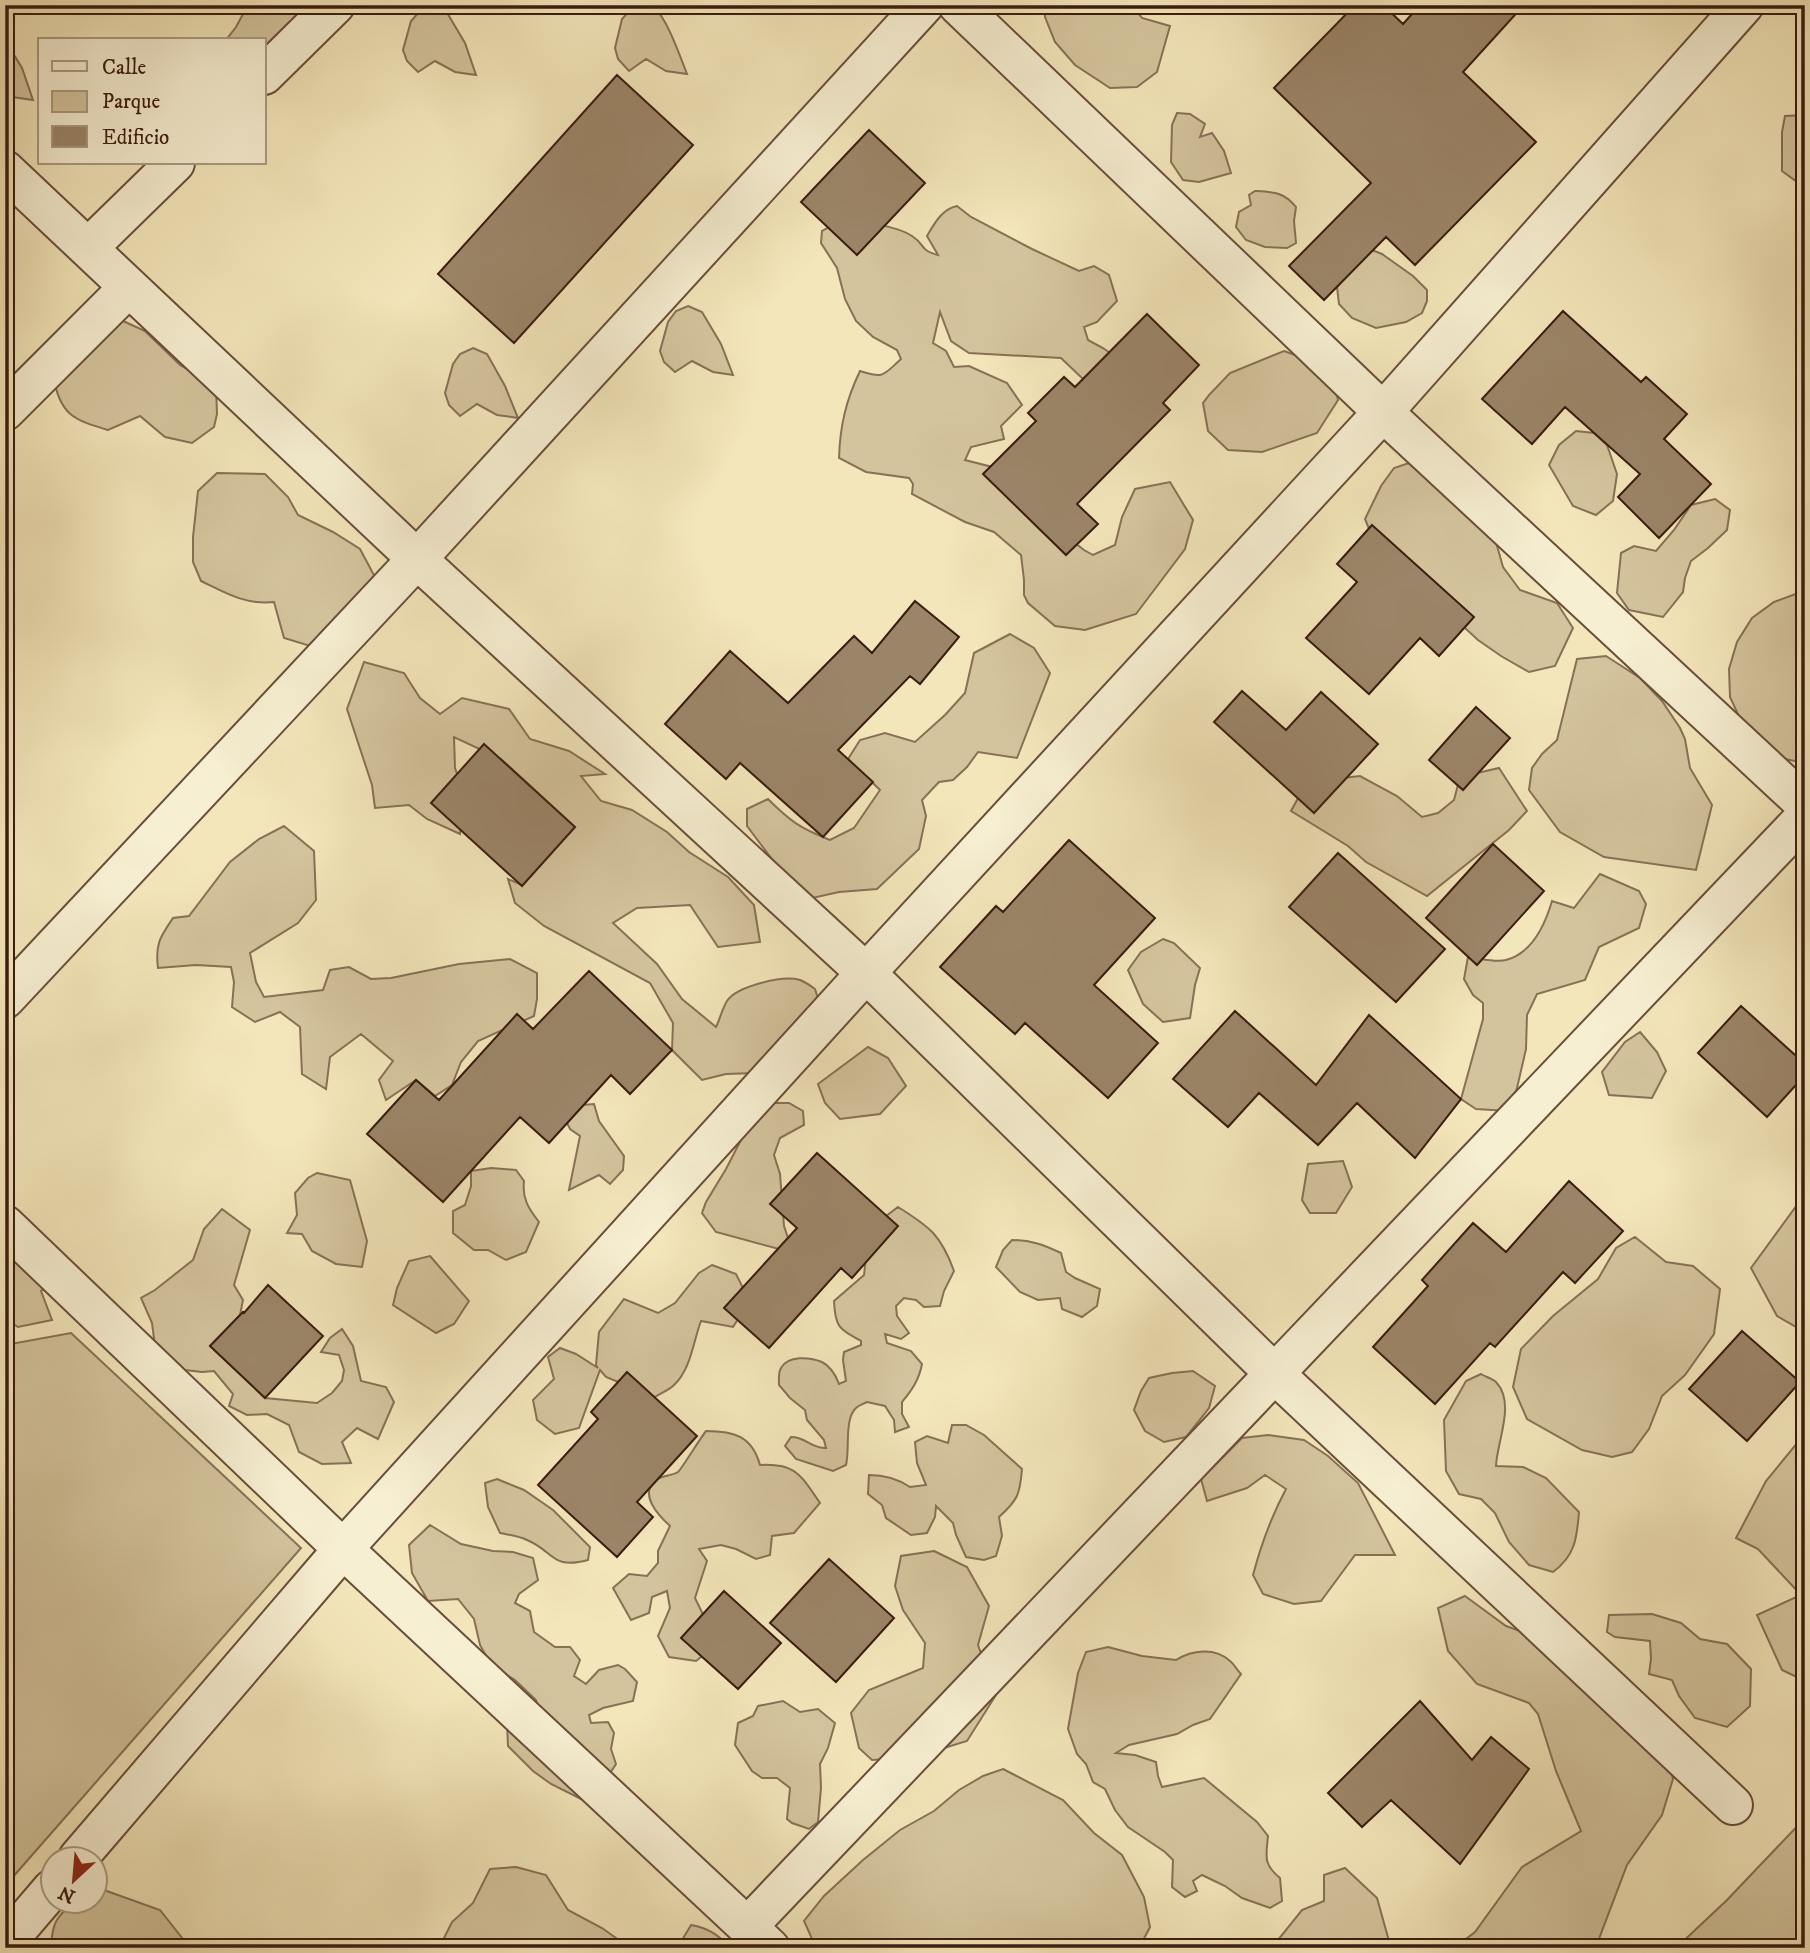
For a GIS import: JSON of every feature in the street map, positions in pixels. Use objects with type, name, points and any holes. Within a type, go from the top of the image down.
[{"type":"street","points":[[266,73],[335,5]]},
{"type":"street","points":[[5,999],[417,559],[924,5]]},
{"type":"street","points":[[958,5],[1383,412],[1805,804]]},
{"type":"street","points":[[90,1844],[343,1549],[866,973],[1383,412],[1744,5]]},
{"type":"street","points":[[88,248],[174,164]]},
{"type":"street","points":[[5,170],[417,559],[866,973],[1275,1374],[1733,1805]]},
{"type":"street","points":[[5,411],[129,287]]},
{"type":"street","points":[[5,1225],[343,1549],[759,1937],[1275,1374],[1805,817]]},
{"type":"street","points":[[5,1944],[38,1905]]},
{"type":"green space","points":[[248,5],[333,5],[266,65],[266,38],[228,38]]},
{"type":"green space","points":[[432,5],[446,11],[465,43],[476,75],[455,72],[435,61],[418,72],[407,61],[403,50],[411,21],[420,11]]},
{"type":"green space","points":[[639,5],[651,7],[660,14],[687,74],[666,71],[646,59],[629,71],[618,59],[615,48],[622,19]]},
{"type":"green space","points":[[1044,5],[1132,5],[1142,18],[1170,26],[1157,72],[1137,87],[1110,88],[1075,65],[1055,42],[1045,17]]},
{"type":"green space","points":[[5,40],[22,68],[33,100],[12,97],[5,93]]},
{"type":"green space","points":[[1177,113],[1190,114],[1205,124],[1200,137],[1212,133],[1224,151],[1231,173],[1199,182],[1183,180],[1171,162],[1172,125]]},
{"type":"green space","points":[[1805,115],[1805,196],[1797,182],[1782,171],[1782,132],[1785,116]]},
{"type":"green space","points":[[1255,191],[1278,194],[1296,207],[1296,243],[1287,248],[1265,247],[1246,240],[1236,227],[1239,212],[1251,205],[1249,195]]},
{"type":"green space","points":[[957,206],[971,217],[1079,271],[1094,266],[1109,275],[1117,301],[1097,322],[1084,327],[1088,340],[1113,355],[1084,380],[1061,358],[969,353],[951,341],[940,312],[933,343],[946,351],[954,367],[969,366],[1007,383],[1022,405],[1001,426],[1004,439],[971,447],[965,460],[1004,470],[1056,528],[1084,550],[1093,555],[1115,545],[1122,517],[1135,489],[1170,482],[1193,520],[1185,549],[1136,614],[1085,630],[1055,626],[1028,603],[1024,595],[1021,555],[994,532],[965,522],[912,494],[913,484],[909,478],[866,472],[839,458],[845,413],[860,371],[874,375],[883,374],[901,359],[897,350],[873,337],[856,321],[845,299],[837,268],[821,243],[822,231],[842,221],[878,224],[906,233],[925,249],[938,255],[927,236],[943,214]]},
{"type":"green space","points":[[1367,248],[1382,254],[1413,276],[1427,290],[1427,301],[1422,313],[1406,322],[1376,328],[1352,318],[1339,304],[1337,287]]},
{"type":"green space","points":[[688,306],[702,312],[721,344],[733,375],[713,372],[692,361],[675,372],[664,362],[660,351],[668,322],[676,311]]},
{"type":"green space","points":[[121,320],[145,331],[180,365],[216,386],[217,414],[214,427],[192,443],[165,437],[140,416],[108,430],[88,424],[73,416],[62,404],[55,384]]},
{"type":"green space","points":[[473,348],[487,354],[505,386],[518,418],[497,415],[477,404],[460,416],[449,405],[445,393],[453,364],[460,354]]},
{"type":"green space","points":[[1284,351],[1306,359],[1333,378],[1338,400],[1317,433],[1262,452],[1228,450],[1208,431],[1203,403],[1230,373]]},
{"type":"green space","points":[[1576,431],[1594,433],[1607,445],[1617,474],[1613,501],[1596,515],[1573,506],[1549,465],[1559,445]]},
{"type":"green space","points":[[1409,463],[1423,464],[1492,528],[1503,567],[1520,590],[1557,603],[1573,628],[1555,666],[1529,672],[1501,656],[1478,640],[1376,546],[1365,519],[1381,486],[1394,468]]},
{"type":"green space","points":[[217,473],[265,474],[288,497],[298,515],[360,549],[383,592],[320,649],[284,638],[274,602],[245,600],[201,581],[193,562],[198,491]]},
{"type":"green space","points":[[1715,499],[1730,510],[1727,530],[1691,561],[1683,592],[1663,617],[1629,610],[1617,593],[1621,553],[1634,546],[1656,551],[1691,505]]},
{"type":"green space","points":[[1805,592],[1805,763],[1785,759],[1742,723],[1730,697],[1729,669],[1737,642],[1752,618],[1774,602]]},
{"type":"green space","points":[[1010,634],[1034,648],[1050,673],[1017,758],[978,752],[953,780],[939,782],[922,800],[926,816],[919,849],[877,889],[839,892],[808,899],[793,887],[747,826],[747,809],[768,799],[796,824],[830,840],[854,828],[880,790],[848,759],[860,740],[885,733],[915,742],[965,693],[974,653]]},
{"type":"green space","points":[[1606,656],[1640,678],[1662,701],[1685,739],[1690,768],[1712,805],[1696,870],[1604,857],[1560,832],[1529,790],[1532,768],[1557,740],[1577,659]]},
{"type":"green space","points":[[364,662],[404,673],[420,698],[440,714],[462,698],[509,709],[530,739],[569,751],[605,774],[581,776],[601,801],[632,810],[728,877],[754,905],[760,942],[718,947],[690,905],[637,908],[613,923],[657,964],[682,999],[716,1027],[725,1004],[732,996],[750,986],[772,980],[792,979],[806,983],[815,989],[821,1008],[755,1073],[726,1074],[702,1080],[672,1050],[673,1023],[650,983],[544,926],[515,903],[508,879],[522,885],[575,827],[501,759],[454,737],[455,768],[465,796],[460,834],[427,819],[409,805],[375,808],[372,785],[347,709]]},
{"type":"green space","points":[[1499,768],[1527,811],[1509,830],[1427,896],[1366,862],[1348,846],[1291,811],[1307,782],[1360,776],[1397,796],[1422,817],[1438,813],[1454,800],[1460,777]]},
{"type":"green space","points":[[284,826],[314,851],[316,900],[298,923],[250,953],[256,982],[264,997],[323,990],[330,970],[349,967],[371,979],[391,978],[459,964],[510,959],[537,973],[534,1016],[478,1041],[461,1062],[452,1085],[435,1096],[416,1080],[386,1100],[379,1080],[393,1061],[361,1034],[330,1057],[326,1089],[302,1074],[300,1027],[280,1012],[255,1022],[232,1007],[234,982],[231,967],[196,965],[158,968],[157,953],[160,941],[173,918],[189,916],[230,862],[259,839]]},
{"type":"green space","points":[[1600,874],[1639,891],[1646,904],[1639,928],[1599,947],[1585,980],[1537,994],[1527,1015],[1526,1049],[1517,1088],[1508,1111],[1476,1109],[1461,1099],[1483,1019],[1483,1003],[1473,995],[1464,979],[1468,957],[1497,961],[1506,960],[1523,951],[1536,937],[1552,901],[1574,908]]},
{"type":"green space","points":[[1163,939],[1174,943],[1200,968],[1190,1018],[1163,1022],[1143,1004],[1128,970],[1141,952]]},
{"type":"green space","points":[[1640,1032],[1657,1052],[1666,1071],[1652,1098],[1609,1095],[1602,1072],[1625,1042]]},
{"type":"green space","points":[[868,1047],[888,1058],[906,1086],[880,1114],[840,1119],[825,1103],[818,1084]]},
{"type":"green space","points":[[771,1103],[789,1103],[803,1111],[804,1125],[780,1138],[774,1155],[780,1174],[784,1226],[790,1244],[779,1249],[716,1232],[702,1213],[743,1136]]},
{"type":"green space","points":[[594,1104],[599,1121],[624,1156],[623,1170],[610,1184],[599,1175],[569,1190],[580,1136],[570,1129],[567,1123],[582,1105]]},
{"type":"green space","points":[[1343,1161],[1352,1187],[1336,1213],[1310,1213],[1302,1200],[1308,1164]]},
{"type":"green space","points":[[491,1168],[516,1170],[524,1181],[527,1203],[539,1222],[526,1252],[506,1260],[488,1250],[474,1250],[453,1233],[453,1211],[465,1205],[471,1186],[471,1171]]},
{"type":"green space","points":[[317,1173],[350,1180],[367,1241],[362,1267],[336,1264],[312,1251],[302,1234],[287,1233],[297,1215],[295,1193],[308,1178]]},
{"type":"green space","points":[[1805,1194],[1805,1332],[1777,1316],[1751,1268]]},
{"type":"green space","points":[[898,1207],[933,1233],[954,1271],[940,1306],[924,1307],[916,1300],[904,1298],[896,1306],[897,1316],[909,1333],[901,1339],[885,1334],[887,1343],[911,1351],[922,1364],[915,1384],[902,1402],[902,1414],[909,1427],[895,1432],[894,1420],[885,1406],[867,1402],[860,1405],[850,1419],[846,1465],[833,1471],[796,1459],[785,1446],[791,1437],[826,1448],[824,1440],[807,1420],[805,1410],[779,1385],[779,1372],[784,1364],[794,1359],[812,1359],[828,1366],[839,1384],[846,1381],[844,1352],[861,1345],[861,1341],[837,1322],[834,1301],[864,1275],[869,1229]]},
{"type":"green space","points":[[222,1209],[250,1230],[234,1285],[243,1300],[240,1315],[210,1346],[265,1398],[317,1403],[332,1393],[342,1381],[344,1370],[339,1355],[321,1352],[330,1338],[342,1329],[353,1346],[361,1381],[386,1387],[394,1402],[378,1439],[357,1428],[342,1442],[351,1463],[322,1464],[299,1452],[289,1425],[267,1414],[247,1415],[229,1406],[233,1394],[214,1371],[176,1369],[156,1354],[152,1323],[141,1298],[193,1260],[204,1229]]},
{"type":"green space","points":[[1635,1237],[1666,1262],[1693,1266],[1720,1289],[1714,1334],[1685,1375],[1662,1396],[1649,1429],[1632,1452],[1612,1457],[1582,1450],[1527,1419],[1513,1387],[1521,1349],[1553,1316],[1598,1279],[1616,1248]]},
{"type":"green space","points":[[5,1240],[68,1274],[41,1291],[52,1320],[18,1327],[5,1319]]},
{"type":"green space","points":[[1012,1240],[1037,1244],[1061,1253],[1066,1272],[1100,1289],[1097,1306],[1082,1317],[1062,1309],[1060,1298],[1038,1300],[1020,1292],[996,1267],[1003,1250]]},
{"type":"green space","points":[[430,1256],[469,1301],[454,1324],[436,1333],[393,1305],[409,1261]]},
{"type":"green space","points":[[712,1265],[736,1274],[747,1296],[742,1313],[733,1327],[701,1321],[688,1363],[680,1379],[672,1387],[655,1397],[606,1377],[600,1370],[579,1428],[555,1434],[537,1420],[533,1400],[554,1379],[548,1357],[560,1348],[576,1354],[598,1368],[599,1332],[624,1299],[658,1313],[675,1303],[699,1273]]},
{"type":"green space","points":[[71,1333],[301,1548],[42,1844],[38,1844],[38,1848],[5,1886],[5,1345]]},
{"type":"green space","points":[[1193,1371],[1215,1386],[1209,1408],[1186,1437],[1164,1442],[1145,1431],[1134,1410],[1149,1378]]},
{"type":"green space","points":[[1481,1374],[1496,1382],[1505,1400],[1496,1466],[1523,1467],[1546,1478],[1579,1512],[1574,1546],[1566,1560],[1553,1572],[1529,1565],[1509,1542],[1495,1513],[1481,1499],[1459,1494],[1446,1471],[1444,1420],[1466,1381]]},
{"type":"green space","points":[[952,1425],[966,1425],[984,1435],[1022,1469],[1017,1496],[999,1517],[1002,1536],[996,1556],[984,1560],[966,1557],[953,1523],[936,1506],[935,1517],[927,1533],[911,1535],[886,1518],[882,1505],[868,1494],[869,1475],[891,1478],[910,1487],[926,1485],[917,1463],[915,1442],[927,1436],[948,1443]]},
{"type":"green space","points":[[706,1431],[725,1432],[747,1441],[757,1455],[760,1465],[782,1466],[797,1473],[820,1503],[794,1533],[772,1536],[770,1555],[756,1559],[721,1545],[699,1549],[707,1561],[695,1598],[711,1631],[711,1649],[696,1661],[669,1657],[658,1636],[670,1608],[667,1591],[652,1597],[649,1613],[631,1620],[613,1588],[629,1574],[647,1576],[658,1563],[658,1551],[670,1526],[652,1504],[649,1492],[651,1486],[658,1478],[678,1472]]},
{"type":"green space","points":[[1805,1431],[1805,1681],[1782,1670],[1757,1615],[1801,1595],[1758,1549],[1736,1538],[1766,1481]]},
{"type":"green space","points":[[1268,1435],[1304,1440],[1328,1456],[1358,1483],[1395,1555],[1355,1555],[1321,1601],[1294,1604],[1263,1594],[1253,1575],[1267,1531],[1286,1489],[1265,1475],[1247,1488],[1207,1501],[1201,1479],[1242,1438]]},
{"type":"green space","points":[[497,1479],[524,1490],[553,1510],[590,1547],[588,1560],[567,1563],[560,1561],[536,1544],[500,1533],[488,1507],[485,1483]]},
{"type":"green space","points":[[430,1525],[461,1544],[533,1558],[538,1580],[519,1594],[515,1603],[530,1611],[534,1632],[555,1647],[570,1647],[580,1660],[574,1676],[586,1684],[599,1670],[618,1665],[637,1682],[633,1701],[603,1708],[589,1715],[591,1723],[608,1722],[614,1733],[611,1749],[616,1764],[606,1779],[583,1800],[551,1784],[533,1771],[508,1746],[507,1724],[541,1715],[536,1700],[515,1680],[491,1665],[480,1645],[474,1619],[458,1599],[428,1601],[412,1573],[409,1545]]},
{"type":"green space","points":[[934,1551],[967,1567],[989,1606],[978,1645],[996,1695],[967,1741],[915,1757],[872,1760],[859,1748],[851,1713],[869,1690],[923,1668],[925,1643],[903,1610],[895,1586],[901,1556]]},
{"type":"green space","points":[[1465,1596],[1506,1626],[1526,1633],[1661,1728],[1673,1779],[1662,1815],[1627,1865],[1594,1948],[1454,1948],[1475,1932],[1522,1867],[1581,1831],[1556,1771],[1538,1714],[1529,1703],[1477,1684],[1448,1651],[1438,1608]]},
{"type":"green space","points":[[1652,1614],[1681,1623],[1700,1639],[1727,1644],[1751,1669],[1750,1706],[1727,1727],[1695,1718],[1679,1696],[1672,1680],[1649,1674],[1650,1641],[1615,1637],[1607,1632],[1609,1615]]},
{"type":"green space","points":[[1108,1647],[1142,1656],[1176,1660],[1196,1652],[1211,1652],[1231,1662],[1241,1674],[1210,1719],[1177,1734],[1129,1745],[1116,1753],[1135,1755],[1156,1762],[1162,1787],[1204,1778],[1257,1822],[1268,1836],[1267,1860],[1280,1878],[1282,1901],[1270,1908],[1242,1898],[1202,1875],[1193,1881],[1197,1891],[1185,1897],[1172,1887],[1173,1860],[1128,1827],[1115,1810],[1105,1789],[1093,1782],[1086,1764],[1077,1754],[1068,1729],[1078,1673],[1086,1652]]},
{"type":"green space","points":[[783,1701],[800,1712],[818,1709],[835,1723],[820,1764],[818,1822],[809,1829],[787,1819],[790,1788],[777,1778],[762,1778],[752,1771],[735,1745],[738,1723],[753,1716],[758,1706]]},
{"type":"green space","points":[[1003,1769],[1063,1800],[1094,1833],[1122,1855],[1144,1897],[1150,1927],[1139,1948],[816,1948],[804,1921],[824,1896],[900,1830],[934,1811],[959,1790],[983,1776]]},
{"type":"green space","points":[[1805,1818],[1805,1948],[1676,1948],[1727,1900]]},
{"type":"green space","points":[[516,1867],[546,1875],[568,1910],[602,1928],[630,1948],[439,1948],[452,1922],[473,1903],[490,1869]]},
{"type":"green space","points":[[1345,1868],[1377,1898],[1391,1948],[1281,1948],[1277,1941],[1302,1910],[1324,1901],[1324,1875]]},
{"type":"green space","points":[[108,1891],[160,1910],[190,1948],[51,1948],[54,1926],[59,1916],[108,1914]]},
{"type":"green space","points":[[691,1925],[712,1932],[729,1948],[680,1948],[679,1945]]},
{"type":"building","points":[[1355,5],[1383,5],[1403,24],[1420,5],[1524,5],[1463,72],[1536,142],[1415,265],[1386,237],[1324,300],[1289,266],[1371,183],[1274,88]]},
{"type":"building","points":[[617,75],[693,145],[514,343],[438,274]]},
{"type":"building","points":[[869,130],[925,183],[857,255],[801,202]]},
{"type":"building","points":[[1563,311],[1641,382],[1646,377],[1687,414],[1664,439],[1711,484],[1659,538],[1618,497],[1640,474],[1565,407],[1532,444],[1482,399]]},
{"type":"building","points":[[1147,314],[1199,365],[1163,403],[1170,410],[1077,504],[1098,524],[1066,555],[983,474],[1036,421],[1028,413],[1064,377],[1075,387]]},
{"type":"building","points":[[1372,525],[1474,617],[1439,656],[1420,638],[1369,694],[1306,638],[1357,582],[1337,564]]},
{"type":"building","points":[[915,601],[959,637],[920,684],[910,676],[838,750],[873,782],[823,837],[740,763],[726,779],[665,724],[730,651],[788,703],[854,636],[872,653]]},
{"type":"building","points":[[1242,691],[1286,730],[1321,692],[1378,744],[1314,813],[1214,722]]},
{"type":"building","points":[[1476,707],[1510,738],[1463,790],[1429,760]]},
{"type":"building","points":[[484,744],[575,827],[522,886],[431,803]]},
{"type":"building","points":[[1069,840],[1155,918],[1094,985],[1158,1043],[1108,1098],[1025,1023],[1015,1034],[940,967],[996,906],[1003,912]]},
{"type":"building","points":[[1493,844],[1544,891],[1477,965],[1426,918]]},
{"type":"building","points":[[1338,853],[1445,949],[1396,1002],[1289,907]]},
{"type":"building","points":[[589,971],[672,1050],[630,1094],[611,1075],[549,1143],[520,1117],[443,1202],[367,1134],[416,1080],[439,1100],[517,1014],[533,1029]]},
{"type":"building","points":[[1741,1006],[1805,1064],[1805,1075],[1767,1117],[1698,1053]]},
{"type":"building","points":[[1235,1011],[1316,1085],[1369,1015],[1461,1099],[1415,1158],[1357,1103],[1318,1145],[1259,1093],[1228,1127],[1173,1079]]},
{"type":"building","points":[[817,1153],[898,1226],[852,1278],[841,1268],[769,1348],[724,1308],[797,1228],[770,1204]]},
{"type":"building","points":[[1569,1181],[1623,1231],[1575,1283],[1563,1272],[1495,1347],[1490,1343],[1435,1404],[1373,1347],[1428,1286],[1422,1280],[1473,1223],[1506,1252]]},
{"type":"building","points":[[268,1285],[323,1336],[265,1398],[210,1346]]},
{"type":"building","points":[[1742,1331],[1800,1382],[1747,1441],[1689,1389]]},
{"type":"building","points":[[627,1372],[697,1436],[637,1502],[653,1517],[617,1557],[538,1485],[598,1419],[591,1412]]},
{"type":"building","points":[[829,1559],[894,1618],[836,1682],[770,1623]]},
{"type":"building","points":[[724,1591],[781,1643],[738,1689],[681,1638]]},
{"type":"building","points":[[1420,1701],[1472,1760],[1491,1737],[1529,1769],[1460,1864],[1391,1800],[1362,1827],[1328,1793]]}]
